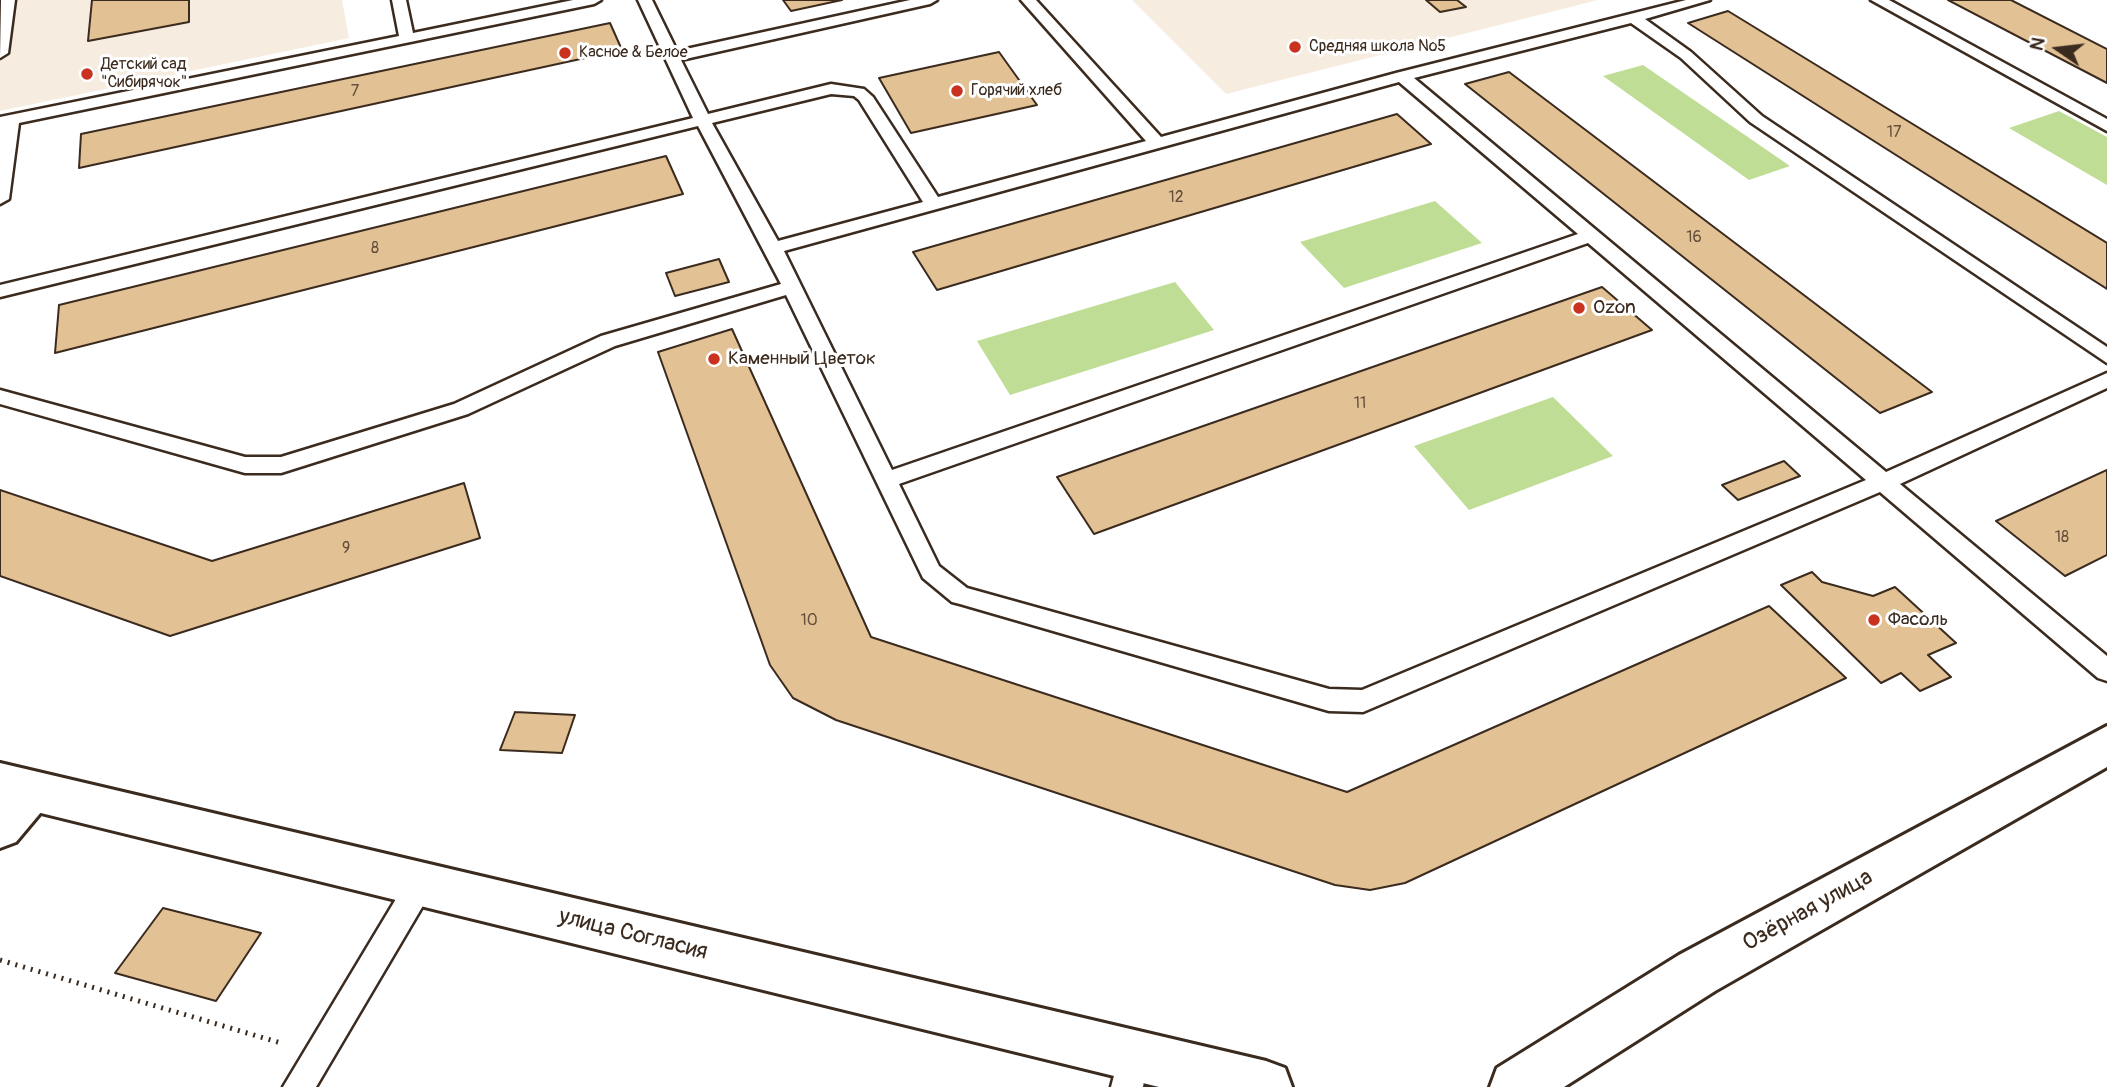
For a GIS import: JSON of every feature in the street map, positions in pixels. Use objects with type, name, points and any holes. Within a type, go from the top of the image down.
[{"type":"street","name":"Озёрная улица","points":[[1516,1087],[1697,973],[2107,745]]},
{"type":"street","points":[[0,827],[15,787]]},
{"type":"street","name":"улица Согласия","points":[[15,787],[421,883],[1130,1072],[1266,1087]]},
{"type":"lane","points":[[0,53],[8,0]]},
{"type":"lane","points":[[399,0],[407,37]]},
{"type":"lane","points":[[0,200],[6,121],[594,0]]},
{"type":"lane","points":[[645,0],[703,121],[773,248],[931,572],[960,595],[1329,700],[1363,701],[1883,482],[2107,380]]},
{"type":"lane","points":[[672,57],[930,0]]},
{"type":"lane","points":[[1028,0],[1157,143]]},
{"type":"lane","points":[[773,248],[1402,76],[1703,0]]},
{"type":"lane","points":[[1878,0],[2107,126]]},
{"type":"lane","points":[[1634,18],[1686,55],[1756,119],[2107,356]]},
{"type":"lane","points":[[1402,76],[2107,671]]},
{"type":"lane","points":[[0,291],[831,89],[858,92],[865,97],[933,204]]},
{"type":"lane","points":[[885,481],[1593,235]]},
{"type":"lane","points":[[0,397],[245,465],[281,465],[461,410],[608,341],[791,288]]},
{"type":"lane","points":[[299,1087],[421,883]]},
{"type":"path","points":[[0,960],[319,1054]]},
{"type":"shaded area","name":"Детский сад \"Сибирячок\"","points":[[0,0],[342,0],[349,38],[0,111]]},
{"type":"shaded area","name":"Средняя школа №5","points":[[1132,0],[1598,0],[1226,94]]},
{"type":"green space","points":[[1643,65],[1790,166],[1749,180],[1603,76]]},
{"type":"green space","points":[[2059,111],[2107,137],[2107,185],[2009,128]]},
{"type":"green space","points":[[1435,201],[1482,243],[1344,288],[1300,242]]},
{"type":"green space","points":[[1175,282],[1214,330],[1010,395],[977,341]]},
{"type":"green space","points":[[1553,397],[1613,456],[1469,510],[1414,446]]},
{"type":"building","points":[[92,0],[189,0],[189,22],[88,41]]},
{"type":"building","points":[[783,0],[842,0],[791,11]]},
{"type":"building","points":[[1426,0],[1457,0],[1466,7],[1440,12]]},
{"type":"building","points":[[1948,0],[2011,0],[2107,49],[2107,83]]},
{"type":"building","points":[[1728,11],[2107,243],[2107,289],[1688,23]]},
{"type":"building","points":[[610,23],[622,50],[79,168],[81,134]]},
{"type":"building","name":"Горячий хлеб","points":[[999,52],[1037,105],[911,133],[879,78]]},
{"type":"building","points":[[1509,72],[1932,392],[1880,413],[1465,84]]},
{"type":"building","points":[[1397,114],[1431,144],[937,290],[913,252]]},
{"type":"building","points":[[666,156],[683,194],[55,353],[59,305]]},
{"type":"building","points":[[719,259],[729,282],[675,296],[666,273]]},
{"type":"building","points":[[1602,287],[1652,330],[1094,534],[1057,477]]},
{"type":"building","points":[[732,329],[871,637],[1347,792],[1769,606],[1846,678],[1405,883],[1370,890],[1335,885],[836,720],[793,698],[770,665],[658,352]]},
{"type":"building","points":[[1784,461],[1800,476],[1738,500],[1722,485]]},
{"type":"building","points":[[2107,470],[2107,555],[2065,576],[1996,521]]},
{"type":"building","points":[[464,483],[480,538],[170,636],[0,576],[0,490],[212,561]]},
{"type":"building","name":"Фасоль","points":[[1812,572],[1822,582],[1873,596],[1895,587],[1956,643],[1928,655],[1951,677],[1920,691],[1901,673],[1881,683],[1781,585]]},
{"type":"building","points":[[515,712],[575,715],[562,753],[500,750]]},
{"type":"building","points":[[163,908],[261,933],[216,1001],[115,973]]},
{"type":"place","name":"Средняя школа №5","points":[[1295,47]]},
{"type":"place","name":"Касное & Белое","points":[[565,53]]},
{"type":"place","name":"Детский сад \"Сибирячок\"","points":[[87,74]]},
{"type":"place","name":"Горячий хлеб","points":[[957,91]]},
{"type":"place","name":"Ozon","points":[[1579,308]]},
{"type":"place","name":"Каменный Цветок","points":[[714,359]]},
{"type":"place","name":"Фасоль","points":[[1874,620]]}]
